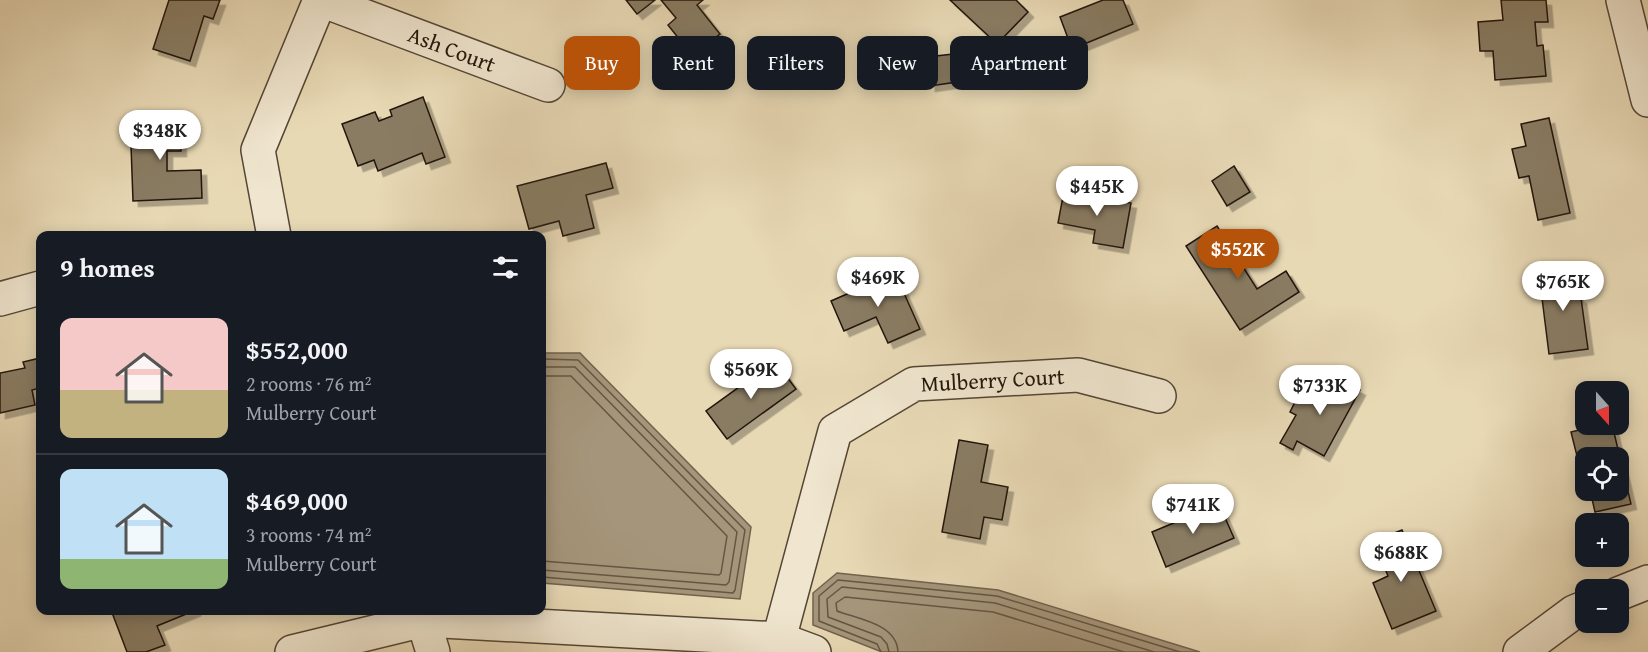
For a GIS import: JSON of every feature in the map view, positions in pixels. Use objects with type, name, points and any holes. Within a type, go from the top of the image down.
[{"type":"street","name":"Ash Court","points":[[320,0],[548,85]]},
{"type":"street","points":[[263,231],[258,150],[320,0]]},
{"type":"street","points":[[1623,0],[1648,100]]},
{"type":"street","points":[[0,299],[36,289]]},
{"type":"street","name":"Mulberry Court","points":[[779,639],[835,431],[914,384],[1078,375],[1159,396]]},
{"type":"street","points":[[1629,590],[1648,582]]},
{"type":"street","points":[[1520,652],[1575,612]]},
{"type":"street","points":[[422,615],[433,652]]},
{"type":"street","points":[[292,652],[422,615],[779,639],[814,652]]},
{"type":"water","points":[[546,353],[580,353],[751,527],[740,599],[546,583]]},
{"type":"water","points":[[837,573],[998,590],[1200,652],[882,652],[813,625],[813,593]]},
{"type":"building","points":[[169,0],[220,0],[213,19],[204,16],[190,61],[153,49]]},
{"type":"building","points":[[626,0],[655,0],[637,14]]},
{"type":"building","points":[[661,0],[703,0],[697,5],[720,34],[717,36],[677,36],[668,25],[676,18]]},
{"type":"building","points":[[950,0],[1016,0],[1028,12],[1005,36],[988,36]]},
{"type":"building","points":[[1103,0],[1123,0],[1133,24],[1088,42],[1088,36],[1067,36],[1060,17]]},
{"type":"building","points":[[1501,0],[1546,0],[1548,22],[1535,22],[1537,46],[1543,45],[1546,76],[1495,80],[1493,51],[1480,51],[1478,22],[1503,20]]},
{"type":"building","points":[[950,54],[950,83],[938,85],[938,56]]},
{"type":"building","points":[[423,97],[445,157],[426,164],[422,153],[378,171],[374,160],[358,166],[342,124],[375,112],[379,121],[392,116],[390,110]]},
{"type":"building","points":[[179,115],[181,151],[167,151],[167,171],[201,170],[202,198],[133,201],[130,118]]},
{"type":"building","points":[[1549,118],[1570,213],[1538,220],[1529,176],[1519,178],[1512,149],[1526,146],[1521,124]]},
{"type":"building","points":[[606,163],[613,188],[586,195],[594,228],[563,236],[559,221],[529,229],[517,186]]},
{"type":"building","points":[[1234,166],[1250,192],[1227,206],[1212,181]]},
{"type":"building","points":[[1064,191],[1131,203],[1123,248],[1093,243],[1095,230],[1058,223]]},
{"type":"building","points":[[1217,226],[1257,289],[1286,271],[1299,292],[1240,330],[1186,246]]},
{"type":"building","points":[[1574,269],[1578,298],[1581,298],[1588,349],[1549,354],[1539,274]]},
{"type":"building","points":[[895,273],[920,329],[888,343],[876,317],[844,331],[831,301]]},
{"type":"building","points":[[36,359],[36,389],[32,390],[35,405],[0,413],[0,373],[25,368],[23,362]]},
{"type":"building","points":[[775,361],[796,389],[727,439],[706,411]]},
{"type":"building","points":[[1331,375],[1360,390],[1324,456],[1297,441],[1293,450],[1280,443],[1296,415],[1290,412],[1301,390],[1317,399]]},
{"type":"building","points":[[1575,431],[1575,435],[1615,435],[1617,447],[1575,448],[1571,432]]},
{"type":"building","points":[[959,440],[988,445],[981,482],[1008,487],[1002,520],[984,517],[980,539],[942,532]]},
{"type":"building","points":[[1629,496],[1631,504],[1595,512],[1592,501],[1629,501]]},
{"type":"building","points":[[1219,504],[1234,538],[1166,567],[1152,532]]},
{"type":"building","points":[[1402,530],[1436,611],[1392,629],[1373,583],[1388,576],[1374,541]]},
{"type":"building","points":[[113,615],[184,615],[157,626],[165,645],[146,652],[127,652]]}]
